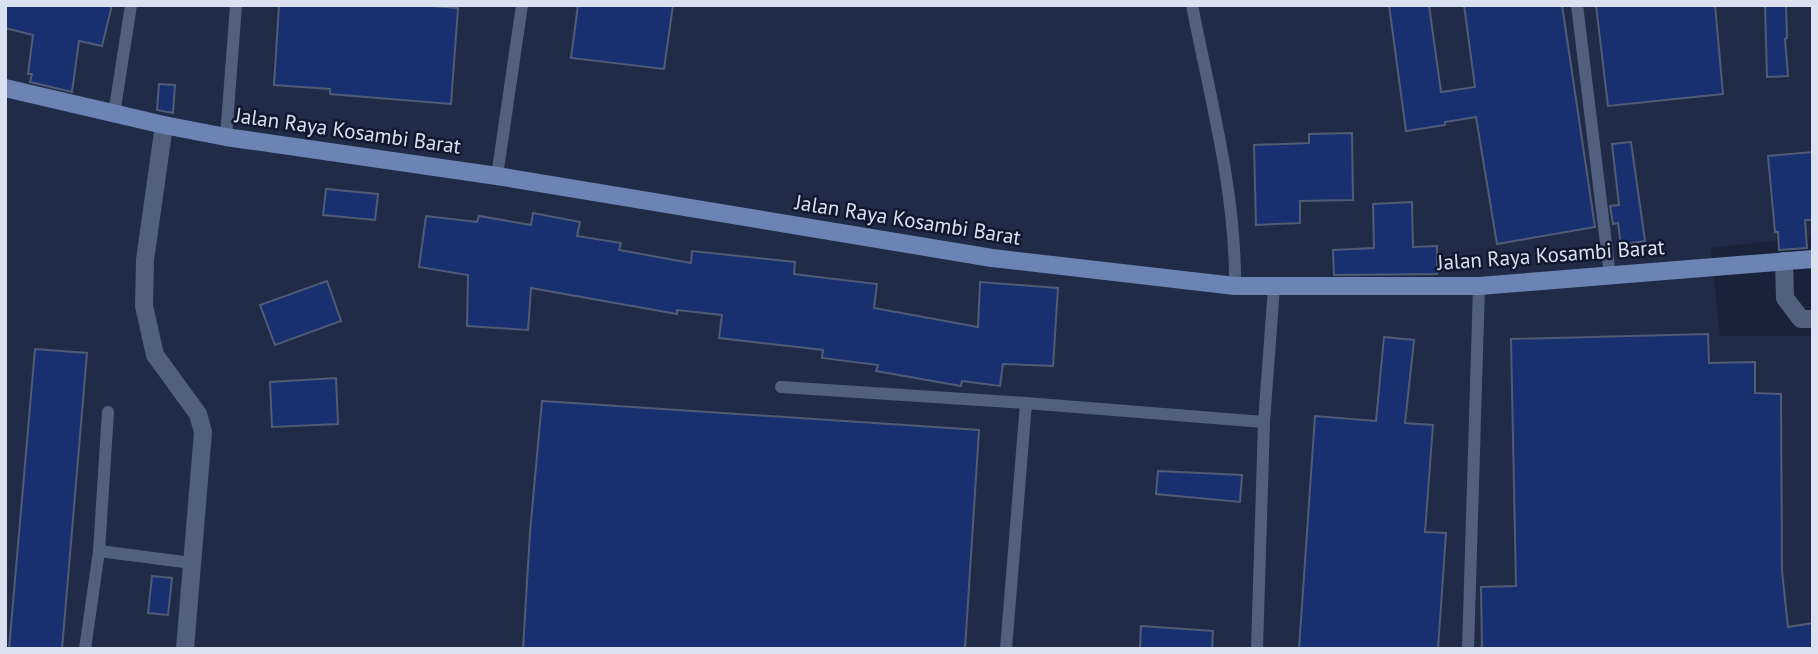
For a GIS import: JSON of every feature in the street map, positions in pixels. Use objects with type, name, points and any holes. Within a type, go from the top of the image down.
[{"type":"main road","name":"Jalan Raya Kosambi Barat","points":[[5,88],[226,137],[497,176],[954,252],[1235,286],[1479,286],[1813,259]]},
{"type":"street","points":[[164,125],[145,260],[144,306],[155,355],[198,414],[203,432],[185,649]]},
{"type":"street","points":[[1784,261],[1785,298],[1801,319],[1813,319]]},
{"type":"lane","points":[[114,114],[131,5]]},
{"type":"lane","points":[[226,137],[236,5]]},
{"type":"lane","points":[[497,176],[522,5]]},
{"type":"lane","points":[[1192,5],[1227,184],[1235,286]]},
{"type":"lane","points":[[1577,5],[1610,276]]},
{"type":"lane","points":[[1468,649],[1479,286]]},
{"type":"lane","points":[[1257,649],[1264,422],[1274,287]]},
{"type":"lane","points":[[781,387],[1026,402],[1264,422]]},
{"type":"lane","points":[[1006,649],[1026,402]]},
{"type":"lane","points":[[85,649],[99,551],[108,412]]},
{"type":"lane","points":[[99,551],[192,563]]},
{"type":"shaded area","points":[[5,5],[1813,5],[1813,236],[1711,248],[1720,336],[1813,336],[1813,649],[5,649]]},
{"type":"building","points":[[5,5],[112,5],[102,46],[79,41],[72,92],[30,82],[32,74],[28,74],[33,35],[5,28]]},
{"type":"building","points":[[279,5],[419,5],[458,8],[451,104],[330,94],[330,89],[274,85]]},
{"type":"building","points":[[578,5],[673,5],[664,69],[571,58]]},
{"type":"building","points":[[1389,5],[1429,5],[1441,92],[1475,87],[1464,5],[1562,5],[1595,227],[1497,244],[1476,117],[1406,131]]},
{"type":"building","points":[[1596,5],[1715,5],[1723,94],[1608,106]]},
{"type":"building","points":[[1765,5],[1786,5],[1788,76],[1767,77]]},
{"type":"building","points":[[159,84],[175,85],[173,113],[157,110]]},
{"type":"building","points":[[1352,133],[1353,200],[1300,201],[1300,223],[1256,225],[1254,145],[1309,143],[1309,134]]},
{"type":"building","points":[[1631,142],[1645,241],[1621,245],[1618,223],[1613,224],[1610,206],[1619,205],[1612,144]]},
{"type":"building","points":[[1813,152],[1813,220],[1805,220],[1807,248],[1779,250],[1768,156]]},
{"type":"building","points":[[326,189],[378,194],[375,220],[323,215]]},
{"type":"building","points":[[1412,202],[1413,247],[1437,246],[1437,274],[1334,275],[1333,250],[1374,248],[1373,204]]},
{"type":"building","points":[[533,213],[580,222],[577,236],[621,243],[619,250],[691,263],[692,251],[795,262],[794,274],[877,284],[874,308],[978,327],[980,282],[1058,288],[1053,366],[1003,364],[1000,386],[962,381],[961,386],[876,371],[878,365],[822,358],[823,350],[719,338],[722,315],[677,310],[677,314],[531,288],[528,330],[467,326],[468,275],[419,267],[426,216],[477,222],[479,216],[531,225]]},
{"type":"building","points":[[327,281],[341,321],[275,345],[260,305]]},
{"type":"building","points":[[1708,334],[1709,363],[1755,362],[1755,393],[1781,394],[1782,571],[1788,627],[1813,623],[1813,649],[1482,649],[1481,587],[1516,586],[1511,339]]},
{"type":"building","points":[[1384,337],[1414,340],[1405,423],[1433,425],[1425,532],[1446,533],[1438,649],[1299,649],[1315,416],[1376,421]]},
{"type":"building","points":[[35,349],[87,353],[62,649],[9,649]]},
{"type":"building","points":[[336,378],[338,424],[272,427],[270,382]]},
{"type":"building","points":[[542,401],[979,430],[965,649],[523,649]]},
{"type":"building","points":[[1158,471],[1242,475],[1240,502],[1156,494]]},
{"type":"building","points":[[152,576],[172,578],[168,615],[148,613]]},
{"type":"building","points":[[1141,626],[1213,631],[1212,649],[1140,649]]}]
